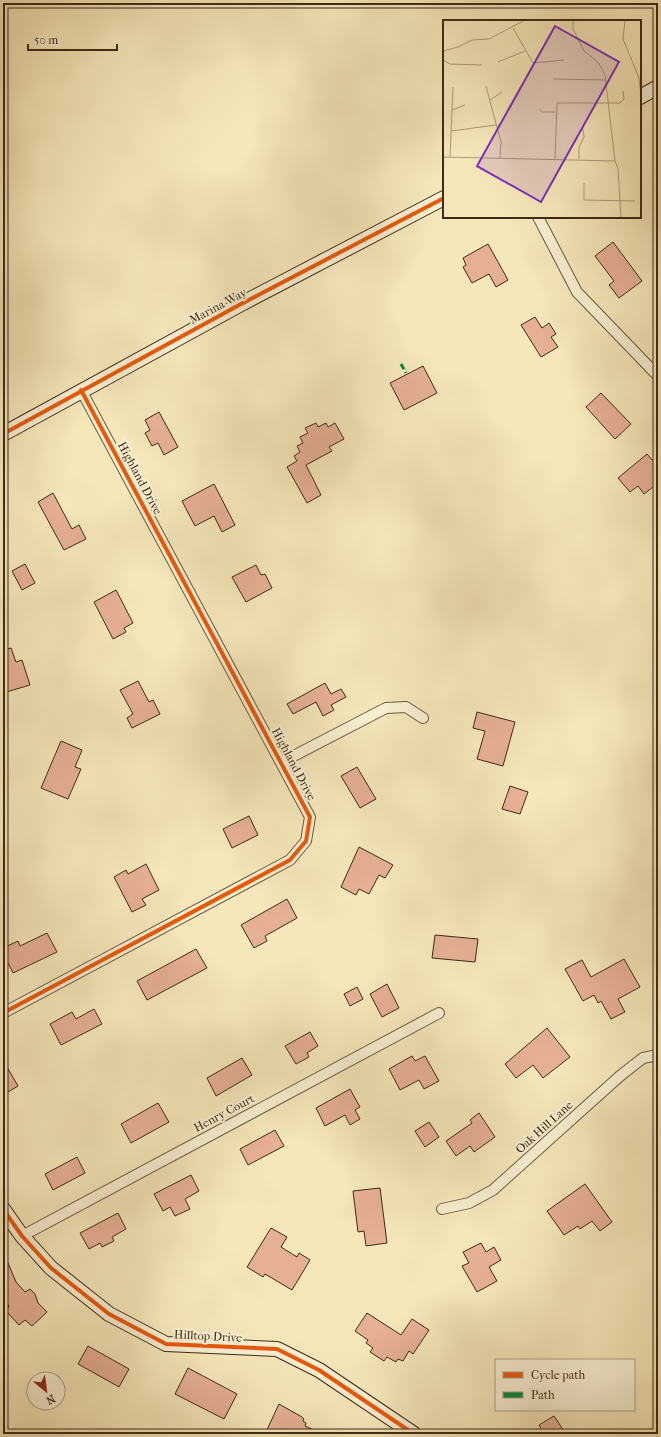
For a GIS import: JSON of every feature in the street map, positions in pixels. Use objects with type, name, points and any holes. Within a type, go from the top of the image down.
[{"type":"street","points":[[641,96],[658,87]]},
{"type":"street","name":"Marina Way","points":[[3,434],[82,390],[443,199]]},
{"type":"street","points":[[539,218],[577,292],[658,376]]},
{"type":"street","name":"Highland Drive","points":[[3,1013],[290,860],[306,841],[310,817],[282,762],[82,390]]},
{"type":"street","points":[[282,762],[386,708],[406,707],[423,718]]},
{"type":"street","name":"Henry Court","points":[[22,1236],[439,1013]]},
{"type":"street","name":"Oak Hill Lane","points":[[442,1209],[469,1203],[493,1190],[620,1076],[643,1058],[658,1055]]},
{"type":"street","name":"Hilltop Drive","points":[[3,1209],[22,1236],[51,1268],[109,1314],[166,1344],[277,1349],[319,1370],[414,1434]]},
{"type":"building","points":[[613,242],[642,281],[619,298],[609,285],[614,281],[595,256]]},
{"type":"building","points":[[488,244],[508,280],[496,287],[489,274],[472,283],[463,267],[466,265],[463,258]]},
{"type":"building","points":[[535,317],[542,328],[549,323],[556,334],[551,337],[558,347],[541,357],[521,325]]},
{"type":"building","points":[[423,366],[437,393],[404,410],[390,383]]},
{"type":"building","points":[[601,393],[631,424],[615,439],[586,407]]},
{"type":"building","points":[[159,412],[178,447],[164,455],[158,443],[152,446],[145,433],[150,430],[145,420]]},
{"type":"building","points":[[316,423],[318,427],[326,423],[328,427],[335,423],[344,439],[329,447],[332,451],[306,465],[321,495],[307,503],[287,467],[297,461],[294,456],[300,452],[297,446],[303,443],[300,437],[308,433],[305,428]]},
{"type":"building","points":[[647,454],[652,460],[658,455],[658,494],[653,487],[644,494],[638,486],[630,492],[618,478]]},
{"type":"building","points":[[214,484],[235,525],[222,532],[214,516],[195,526],[182,501]]},
{"type":"building","points":[[53,493],[72,529],[79,525],[86,539],[64,550],[38,502]]},
{"type":"building","points":[[25,564],[35,583],[22,590],[12,571]]},
{"type":"building","points":[[256,565],[261,575],[265,574],[272,588],[246,602],[232,577]]},
{"type":"building","points":[[116,590],[133,623],[124,628],[126,632],[113,639],[94,602]]},
{"type":"building","points":[[11,648],[16,662],[22,660],[30,685],[3,693],[3,650]]},
{"type":"building","points":[[138,681],[149,702],[153,700],[160,714],[132,728],[127,718],[133,714],[120,690]]},
{"type":"building","points":[[325,683],[331,694],[341,689],[346,697],[331,705],[334,710],[323,716],[316,702],[293,714],[287,704]]},
{"type":"building","points":[[477,712],[515,722],[503,766],[477,759],[485,731],[473,728]]},
{"type":"building","points":[[61,741],[82,750],[75,767],[81,769],[68,799],[41,788]]},
{"type":"building","points":[[357,767],[376,799],[360,808],[341,776]]},
{"type":"building","points":[[510,786],[528,792],[520,814],[502,809]]},
{"type":"building","points":[[249,816],[258,835],[232,848],[223,829]]},
{"type":"building","points":[[359,847],[393,865],[385,878],[379,875],[369,894],[359,889],[356,895],[341,887]]},
{"type":"building","points":[[146,864],[159,890],[142,899],[146,905],[132,912],[114,877],[126,870],[128,874]]},
{"type":"building","points":[[287,899],[297,918],[265,936],[267,941],[254,948],[241,925]]},
{"type":"building","points":[[47,933],[57,952],[13,973],[5,957],[7,956],[3,948],[18,941],[20,946]]},
{"type":"building","points":[[435,935],[478,939],[475,962],[432,958]]},
{"type":"building","points":[[196,949],[207,968],[147,1000],[137,981]]},
{"type":"building","points":[[624,959],[640,987],[618,999],[625,1012],[611,1019],[601,1001],[598,1003],[594,995],[583,1001],[565,969],[582,960],[591,977]]},
{"type":"building","points":[[387,984],[399,1008],[382,1017],[370,994]]},
{"type":"building","points":[[357,987],[363,999],[350,1006],[344,994]]},
{"type":"building","points":[[94,1009],[102,1024],[61,1045],[50,1024],[72,1012],[76,1019]]},
{"type":"building","points":[[547,1028],[570,1057],[543,1078],[533,1065],[516,1078],[505,1064]]},
{"type":"building","points":[[310,1032],[318,1046],[307,1053],[309,1057],[296,1064],[285,1046]]},
{"type":"building","points":[[412,1056],[415,1061],[425,1056],[439,1081],[424,1089],[419,1080],[400,1090],[389,1069]]},
{"type":"building","points":[[242,1058],[252,1075],[216,1096],[207,1078]]},
{"type":"building","points":[[3,1060],[18,1086],[3,1095]]},
{"type":"building","points":[[350,1089],[360,1107],[355,1110],[360,1119],[350,1125],[345,1115],[325,1126],[316,1108]]},
{"type":"building","points":[[158,1103],[169,1122],[131,1143],[121,1124]]},
{"type":"building","points":[[479,1113],[495,1137],[474,1152],[470,1146],[456,1156],[446,1141],[472,1123],[470,1120]]},
{"type":"building","points":[[429,1122],[439,1137],[425,1147],[415,1131]]},
{"type":"building","points":[[275,1130],[284,1146],[248,1165],[240,1149]]},
{"type":"building","points":[[77,1157],[85,1173],[53,1190],[45,1174]]},
{"type":"building","points":[[191,1175],[199,1191],[185,1199],[190,1209],[175,1216],[170,1207],[163,1211],[154,1194]]},
{"type":"building","points":[[585,1184],[612,1222],[600,1231],[592,1221],[580,1229],[578,1226],[564,1235],[547,1211]]},
{"type":"building","points":[[380,1188],[387,1243],[366,1246],[364,1231],[358,1232],[353,1191]]},
{"type":"building","points":[[118,1213],[126,1229],[112,1237],[114,1241],[102,1247],[100,1243],[89,1249],[80,1233]]},
{"type":"building","points":[[271,1228],[287,1237],[281,1247],[297,1257],[299,1253],[310,1260],[292,1290],[265,1274],[263,1277],[247,1267]]},
{"type":"building","points":[[481,1243],[486,1252],[494,1247],[501,1260],[489,1267],[497,1281],[477,1292],[462,1266],[469,1263],[463,1252]]},
{"type":"building","points":[[3,1251],[16,1282],[25,1292],[30,1289],[35,1294],[38,1303],[47,1312],[32,1326],[25,1320],[19,1325],[5,1310],[9,1307],[3,1292]]},
{"type":"building","points":[[367,1313],[401,1335],[412,1319],[429,1330],[413,1354],[409,1351],[403,1361],[398,1359],[396,1362],[387,1357],[384,1361],[370,1352],[373,1348],[366,1343],[368,1340],[355,1331]]},
{"type":"building","points":[[88,1346],[129,1369],[119,1387],[78,1364]]},
{"type":"building","points":[[188,1368],[237,1394],[224,1419],[175,1394]]},
{"type":"building","points":[[279,1404],[302,1417],[304,1419],[303,1421],[306,1423],[305,1426],[322,1434],[265,1434]]},
{"type":"building","points":[[554,1416],[566,1434],[544,1434],[539,1425]]},
{"type":"marked path","points":[[401,364],[406,373]]},
{"type":"cycle path","points":[[3,434],[241,304],[443,199]]},
{"type":"cycle path","points":[[3,1013],[290,860],[306,841],[310,817],[81,390]]},
{"type":"cycle path","points":[[3,1209],[22,1236],[51,1268],[109,1314],[166,1344],[277,1349],[319,1370],[414,1434]]}]
